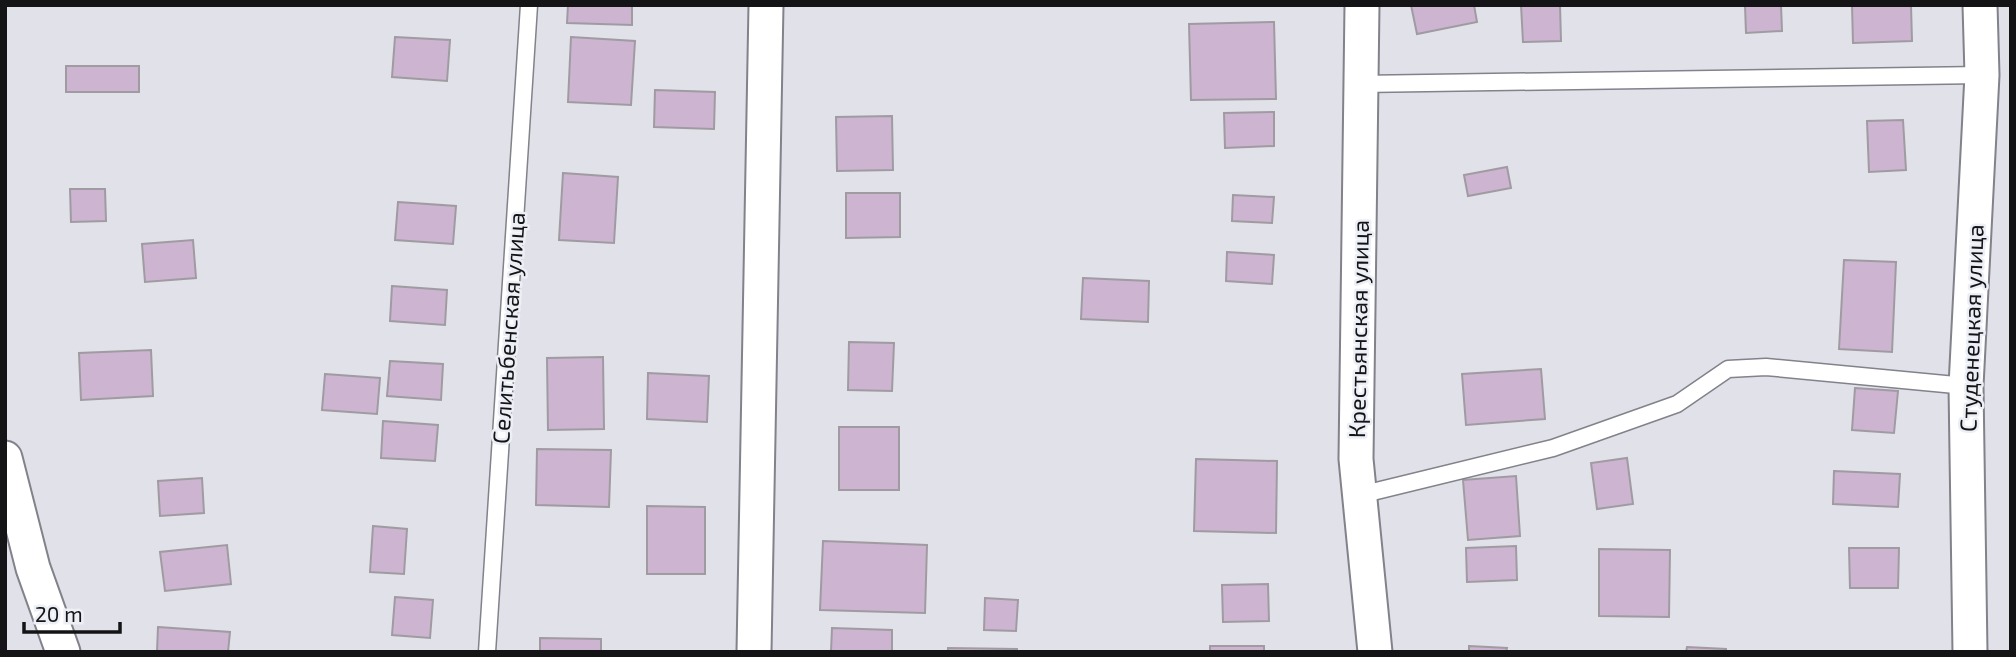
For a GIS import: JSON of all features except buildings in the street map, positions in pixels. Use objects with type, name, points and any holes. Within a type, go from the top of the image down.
[{"type":"street","points":[[754,652],[766,5]]},
{"type":"street","name":"Крестьянская улица","points":[[1362,5],[1356,459],[1375,652]]},
{"type":"street","name":"Студенецкая улица","points":[[1970,652],[1965,386],[1982,75],[1980,5]]},
{"type":"street","points":[[5,458],[33,568],[63,652]]},
{"type":"lane","name":"Селитьбенская улица","points":[[486,652],[529,5]]},
{"type":"lane","points":[[1360,84],[1982,75]]},
{"type":"lane","points":[[1360,495],[1553,448],[1677,404],[1728,369],[1766,367],[1965,386]]}]
